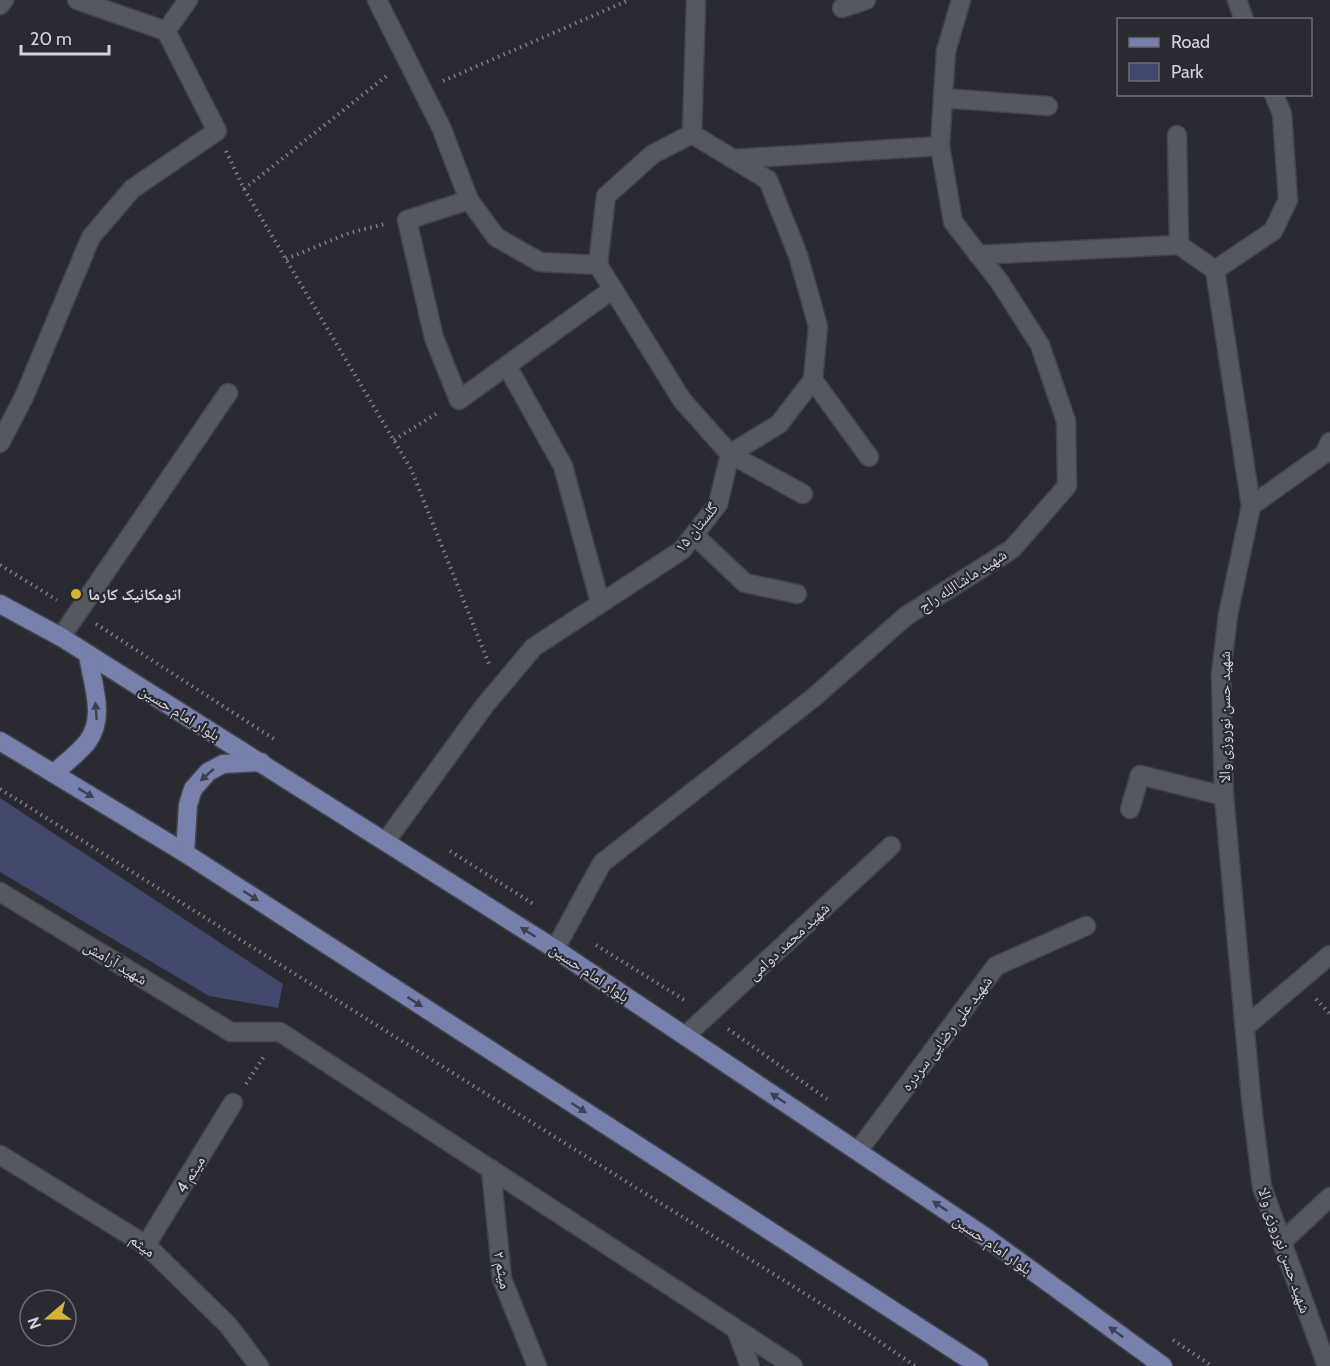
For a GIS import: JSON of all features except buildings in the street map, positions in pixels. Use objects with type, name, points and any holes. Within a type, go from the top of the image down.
[{"type":"main road","name":"بلوار امام حسین","points":[[0,604],[61,637],[555,949],[987,1238],[1163,1366]]},
{"type":"main road","points":[[54,773],[87,743],[95,731],[98,716],[88,655]]},
{"type":"main road","points":[[0,741],[185,853],[979,1366]]},
{"type":"main road","points":[[185,853],[188,805],[193,789],[208,772],[223,764],[261,762]]},
{"type":"street","points":[[0,5],[4,0]]},
{"type":"street","points":[[0,443],[24,397],[91,237],[132,189],[217,131],[166,31],[77,0]]},
{"type":"street","points":[[166,31],[188,0]]},
{"type":"street","points":[[377,0],[441,127],[469,200],[496,237],[540,262],[598,265]]},
{"type":"street","points":[[692,134],[696,0]]},
{"type":"street","points":[[842,8],[866,0]]},
{"type":"street","points":[[1237,0],[1243,18]]},
{"type":"street","name":"شهید ماشاالله راج","points":[[555,949],[602,863],[813,698],[906,616],[1012,549],[1067,486],[1066,421],[1040,345],[999,281],[953,222],[940,146],[946,51],[957,1]]},
{"type":"street","points":[[978,255],[1179,244],[1215,270],[1273,231],[1288,200],[1282,114],[1275,96]]},
{"type":"street","points":[[943,98],[1048,106]]},
{"type":"street","points":[[692,134],[768,180],[798,255],[818,326],[813,380],[779,424],[730,454]]},
{"type":"street","points":[[692,134],[653,154],[606,196],[598,265],[682,400],[730,454],[803,494]]},
{"type":"street","points":[[1178,135],[1179,244]]},
{"type":"street","points":[[734,159],[940,146]]},
{"type":"street","points":[[469,200],[406,219],[434,338],[459,400],[613,289]]},
{"type":"street","name":"شهید حسن نوروزی والا","points":[[1215,270],[1251,506],[1228,615],[1221,674],[1224,796],[1245,1027],[1262,1187],[1327,1366]]},
{"type":"street","points":[[507,366],[563,466],[600,602]]},
{"type":"street","points":[[813,380],[869,457]]},
{"type":"street","points":[[61,637],[228,393]]},
{"type":"street","points":[[1251,506],[1324,454],[1330,441]]},
{"type":"street","name":"گلستان ۱۵","points":[[386,841],[499,689],[534,647],[682,550],[718,504],[730,454]]},
{"type":"street","points":[[694,534],[745,583],[797,594]]},
{"type":"street","points":[[1130,808],[1140,775],[1224,796]]},
{"type":"street","name":"شهید محمد دوامی","points":[[685,1036],[891,846]]},
{"type":"street","name":"شهید آرامش","points":[[0,892],[231,1032],[280,1032]]},
{"type":"street","name":"شهید علی رضایی سردره","points":[[858,1151],[996,966],[1086,926]]},
{"type":"street","points":[[1245,1027],[1330,955]]},
{"type":"street","points":[[280,1032],[793,1366]]},
{"type":"street","name":"میثم 4","points":[[146,1245],[233,1103]]},
{"type":"street","name":"میثم","points":[[0,1155],[146,1245],[228,1325],[259,1366]]},
{"type":"street","name":"میثم ۲","points":[[491,1169],[502,1279],[537,1366]]},
{"type":"street","points":[[1282,1242],[1330,1197]]},
{"type":"street","points":[[736,1329],[750,1366]]},
{"type":"path","points":[[423,89],[629,0]]},
{"type":"path","points":[[244,189],[408,59]]},
{"type":"path","points":[[217,131],[244,189],[411,469],[499,689]]},
{"type":"path","points":[[286,259],[349,233],[406,219]]},
{"type":"path","points":[[394,440],[459,400]]},
{"type":"path","points":[[0,789],[858,1327],[915,1366]]},
{"type":"path","points":[[233,1103],[280,1032]]},
{"type":"green space","points":[[0,798],[283,984],[278,1008],[209,996],[0,872]]},
{"type":"place","name":"اتومکانیک کارما","points":[[76,594]]}]
